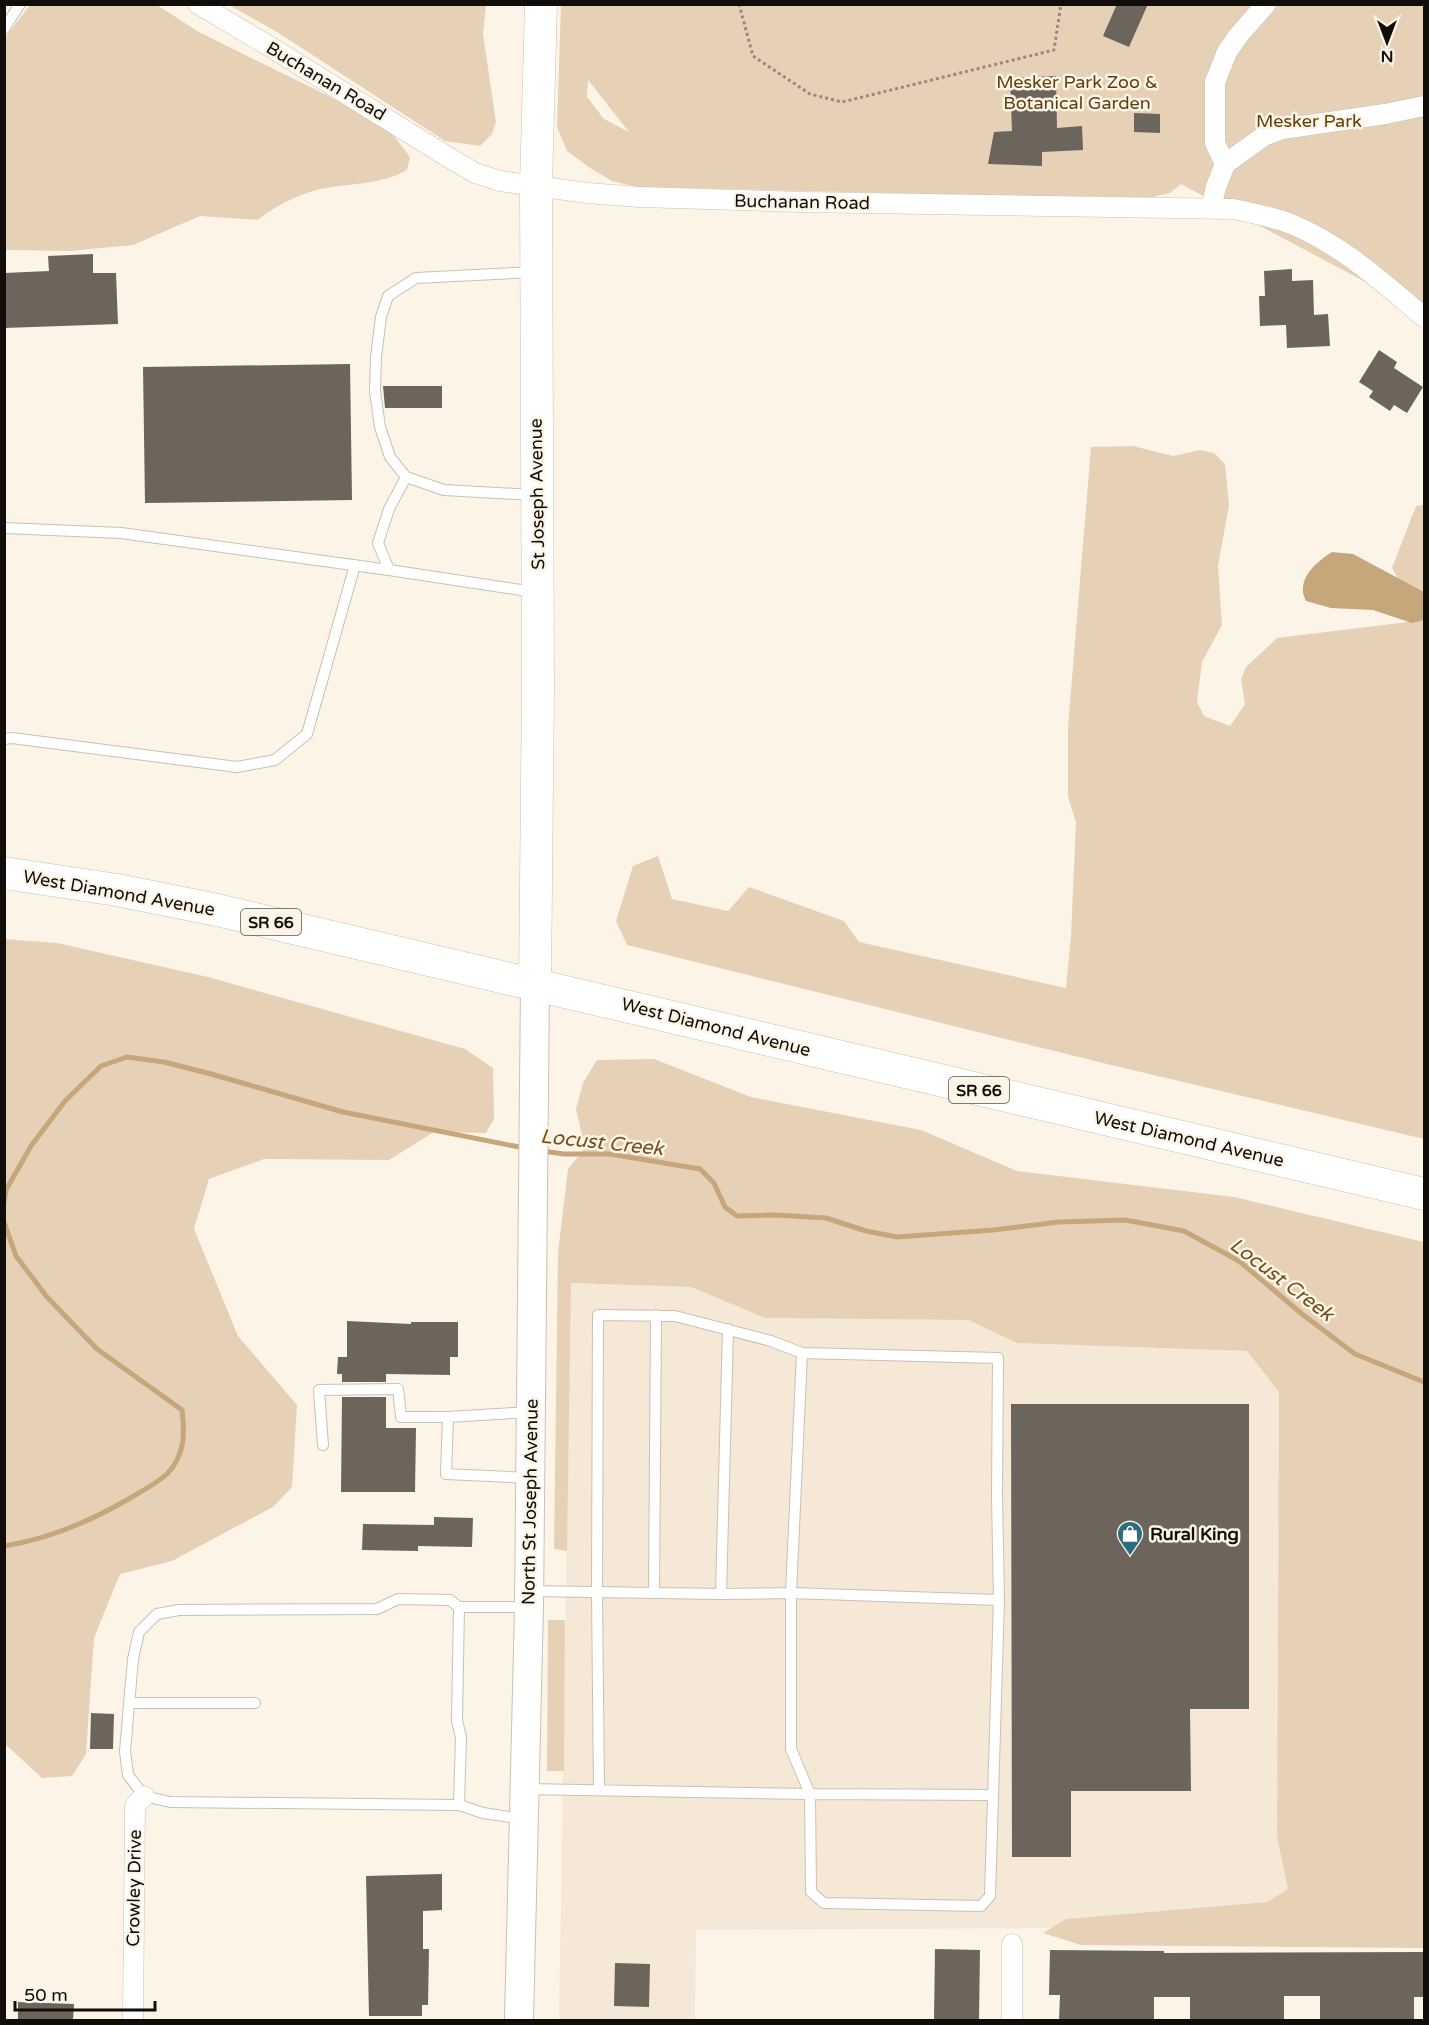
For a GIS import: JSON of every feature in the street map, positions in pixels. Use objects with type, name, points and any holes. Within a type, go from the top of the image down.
[{"type":"main road","name":"St Joseph Avenue","points":[[535,984],[538,687],[535,272],[541,4]]},
{"type":"main road","name":"West Diamond Avenue","points":[[4,873],[164,899],[1425,1194]]},
{"type":"main road","name":"North St Joseph Avenue","points":[[519,2020],[529,1599],[535,984]]},
{"type":"street","name":"Buchanan Road","points":[[198,4],[475,172],[500,181],[587,193],[640,197],[1233,209],[1294,225],[1330,244],[1425,317]]},
{"type":"street","points":[[1225,164],[1215,143],[1215,82],[1227,52],[1266,4]]},
{"type":"street","points":[[1211,208],[1216,186],[1225,164],[1264,136],[1282,129],[1425,106]]},
{"type":"street","name":"Crowley Drive","points":[[133,2020],[135,1806],[144,1796]]},
{"type":"street","points":[[1012,1944],[1012,2020]]},
{"type":"lane","points":[[4,29],[20,4]]},
{"type":"lane","points":[[535,272],[416,278],[388,296],[381,317],[375,392],[380,427],[390,457],[406,477],[444,490],[537,495]]},
{"type":"lane","points":[[389,570],[378,543],[389,509],[406,477]]},
{"type":"lane","points":[[4,528],[121,533],[537,593]]},
{"type":"lane","points":[[4,739],[12,738],[237,767],[275,760],[307,734],[355,565]]},
{"type":"lane","points":[[599,1790],[598,1315],[675,1316],[771,1341],[802,1353],[998,1358],[999,1600],[990,1896],[981,1906],[824,1903],[811,1893],[810,1794],[791,1749],[791,1593],[802,1353]]},
{"type":"lane","points":[[654,1593],[656,1315]]},
{"type":"lane","points":[[721,1594],[728,1329]]},
{"type":"lane","points":[[323,1445],[319,1390],[398,1389],[401,1417],[448,1417],[531,1412]]},
{"type":"lane","points":[[448,1417],[446,1474],[530,1478]]},
{"type":"lane","points":[[524,1820],[483,1813],[459,1805],[170,1802],[144,1796],[128,1775],[125,1750],[133,1659],[139,1632],[157,1614],[179,1610],[377,1609],[398,1599],[450,1600],[459,1607],[597,1592],[791,1593],[999,1600]]},
{"type":"lane","points":[[459,1607],[457,1721],[461,1737],[459,1805]]},
{"type":"lane","points":[[129,1703],[255,1703]]},
{"type":"lane","points":[[525,1789],[993,1795]]},
{"type":"path","points":[[738,4],[753,56],[810,94],[842,102],[1054,50],[1061,4]]},
{"type":"shaded area","points":[[1332,552],[1353,554],[1424,592],[1424,620],[1412,623],[1373,610],[1331,608],[1306,601],[1303,593],[1305,579],[1314,566]]},
{"type":"shaded area","points":[[571,1283],[691,1287],[765,1318],[968,1320],[1017,1343],[1247,1351],[1279,1392],[1277,1836],[1289,1889],[1267,1902],[1066,1919],[1052,1928],[696,1930],[695,2020],[559,2020]]},
{"type":"green space","points":[[30,5],[157,5],[199,32],[355,109],[391,132],[410,157],[407,170],[376,181],[321,189],[296,197],[258,220],[200,216],[133,245],[70,251],[5,250],[4,39]]},
{"type":"green space","points":[[229,5],[486,5],[483,34],[496,122],[492,134],[480,146],[445,141],[277,32]]},
{"type":"green space","points":[[561,5],[1424,5],[1424,313],[1181,184],[1170,193],[1144,199],[637,187],[612,181],[567,151],[557,127]],"holes":[[[588,80],[629,132],[604,119],[587,97]]]},
{"type":"green space","points":[[1133,446],[1173,456],[1200,450],[1214,453],[1225,464],[1229,505],[1218,566],[1222,625],[1202,662],[1197,702],[1204,716],[1230,726],[1245,704],[1241,679],[1246,667],[1277,638],[1424,620],[1424,1139],[1111,1065],[627,945],[616,921],[633,866],[658,856],[672,899],[728,911],[749,887],[844,921],[859,942],[1066,988],[1071,936],[1076,822],[1068,797],[1068,727],[1091,447]]},
{"type":"green space","points":[[1424,505],[1424,592],[1399,580],[1392,568],[1416,506]]},
{"type":"green space","points":[[4,939],[57,943],[208,977],[465,1049],[493,1068],[494,1119],[486,1133],[434,1132],[389,1160],[264,1159],[209,1179],[194,1229],[238,1336],[297,1405],[292,1487],[273,1507],[172,1561],[120,1574],[94,1638],[86,1754],[72,1776],[42,1778],[4,1743]]},
{"type":"green space","points":[[654,1059],[751,1097],[921,1130],[1017,1171],[1234,1197],[1424,1242],[1424,1951],[1422,1948],[1081,1945],[1043,1933],[1066,1919],[1267,1902],[1288,1889],[1277,1836],[1279,1392],[1247,1351],[1017,1343],[968,1320],[765,1318],[691,1287],[571,1283],[567,1551],[554,1549],[558,1253],[568,1169],[585,1148],[576,1109],[583,1083],[597,1060]]},
{"type":"green space","points":[[548,1620],[565,1620],[564,1771],[547,1771]]},
{"type":"building","points":[[1117,4],[1148,4],[1129,47],[1103,36]]},
{"type":"building","points":[[1056,76],[1057,128],[1082,126],[1083,150],[1042,152],[1042,166],[988,164],[994,132],[1012,131],[1010,78]]},
{"type":"building","points":[[1134,113],[1160,114],[1160,133],[1134,132]]},
{"type":"building","points":[[93,254],[93,273],[116,273],[118,324],[4,328],[4,273],[49,271],[48,256]]},
{"type":"building","points":[[1292,269],[1292,281],[1313,280],[1314,315],[1328,314],[1330,346],[1287,348],[1286,325],[1260,326],[1259,296],[1265,296],[1264,271]]},
{"type":"building","points":[[1379,350],[1397,362],[1394,368],[1423,387],[1407,413],[1394,405],[1390,411],[1369,397],[1373,391],[1359,382]]},
{"type":"building","points":[[350,364],[352,500],[145,503],[143,367]]},
{"type":"building","points":[[383,386],[442,386],[442,408],[385,408]]},
{"type":"building","points":[[347,1321],[411,1324],[411,1322],[458,1322],[458,1357],[450,1357],[450,1375],[386,1374],[386,1382],[342,1382],[342,1374],[337,1374],[338,1357],[347,1357]]},
{"type":"building","points":[[342,1397],[386,1397],[386,1428],[416,1428],[415,1492],[341,1492]]},
{"type":"building","name":"Rural King","points":[[1011,1404],[1249,1404],[1249,1709],[1190,1709],[1191,1791],[1071,1791],[1071,1857],[1012,1857]]},
{"type":"building","points":[[434,1517],[473,1518],[472,1547],[418,1546],[418,1551],[362,1550],[363,1524],[434,1525]]},
{"type":"building","points":[[91,1713],[114,1714],[113,1749],[90,1749]]},
{"type":"building","points":[[442,1874],[442,1910],[423,1911],[423,1949],[429,1949],[428,2005],[422,2005],[422,2016],[369,2016],[366,1876]]},
{"type":"building","points":[[935,1949],[980,1950],[979,2020],[934,2020]]},
{"type":"building","points":[[1050,1950],[1164,1951],[1164,1953],[1425,1952],[1425,1997],[1414,1997],[1414,2020],[1320,2020],[1320,1996],[1284,1996],[1284,2020],[1190,2020],[1190,1997],[1154,1997],[1154,2020],[1059,2020],[1060,1995],[1049,1995]]},
{"type":"building","points":[[615,1963],[650,1964],[649,2007],[614,2006]]},
{"type":"building","points":[[18,2002],[74,2004],[73,2020],[18,2020]]},
{"type":"waterway","name":"Locust Creek","points":[[4,1203],[6,1190],[31,1146],[65,1101],[101,1066],[127,1057],[164,1062],[343,1112],[524,1148]]},
{"type":"waterway","name":"Locust Creek","points":[[542,1151],[564,1154],[610,1154],[700,1169],[714,1183],[725,1207],[737,1216],[776,1215],[826,1218],[866,1231],[897,1237],[993,1230],[1059,1222],[1125,1220],[1184,1231],[1239,1261],[1302,1314],[1355,1354],[1424,1382]]},
{"type":"waterway","name":"Locust Creek","points":[[4,1222],[16,1256],[47,1297],[97,1349],[182,1410],[183,1427],[182,1444],[177,1459],[167,1474],[155,1483],[71,1528],[38,1539],[4,1546]]},
{"type":"place","name":"Rural King","points":[[1130,1557]]},
{"type":"park label","name":"Mesker Park Zoo & Botanical Garden","points":[[1077,92]]},
{"type":"park label","name":"Mesker Park","points":[[1309,121]]}]
